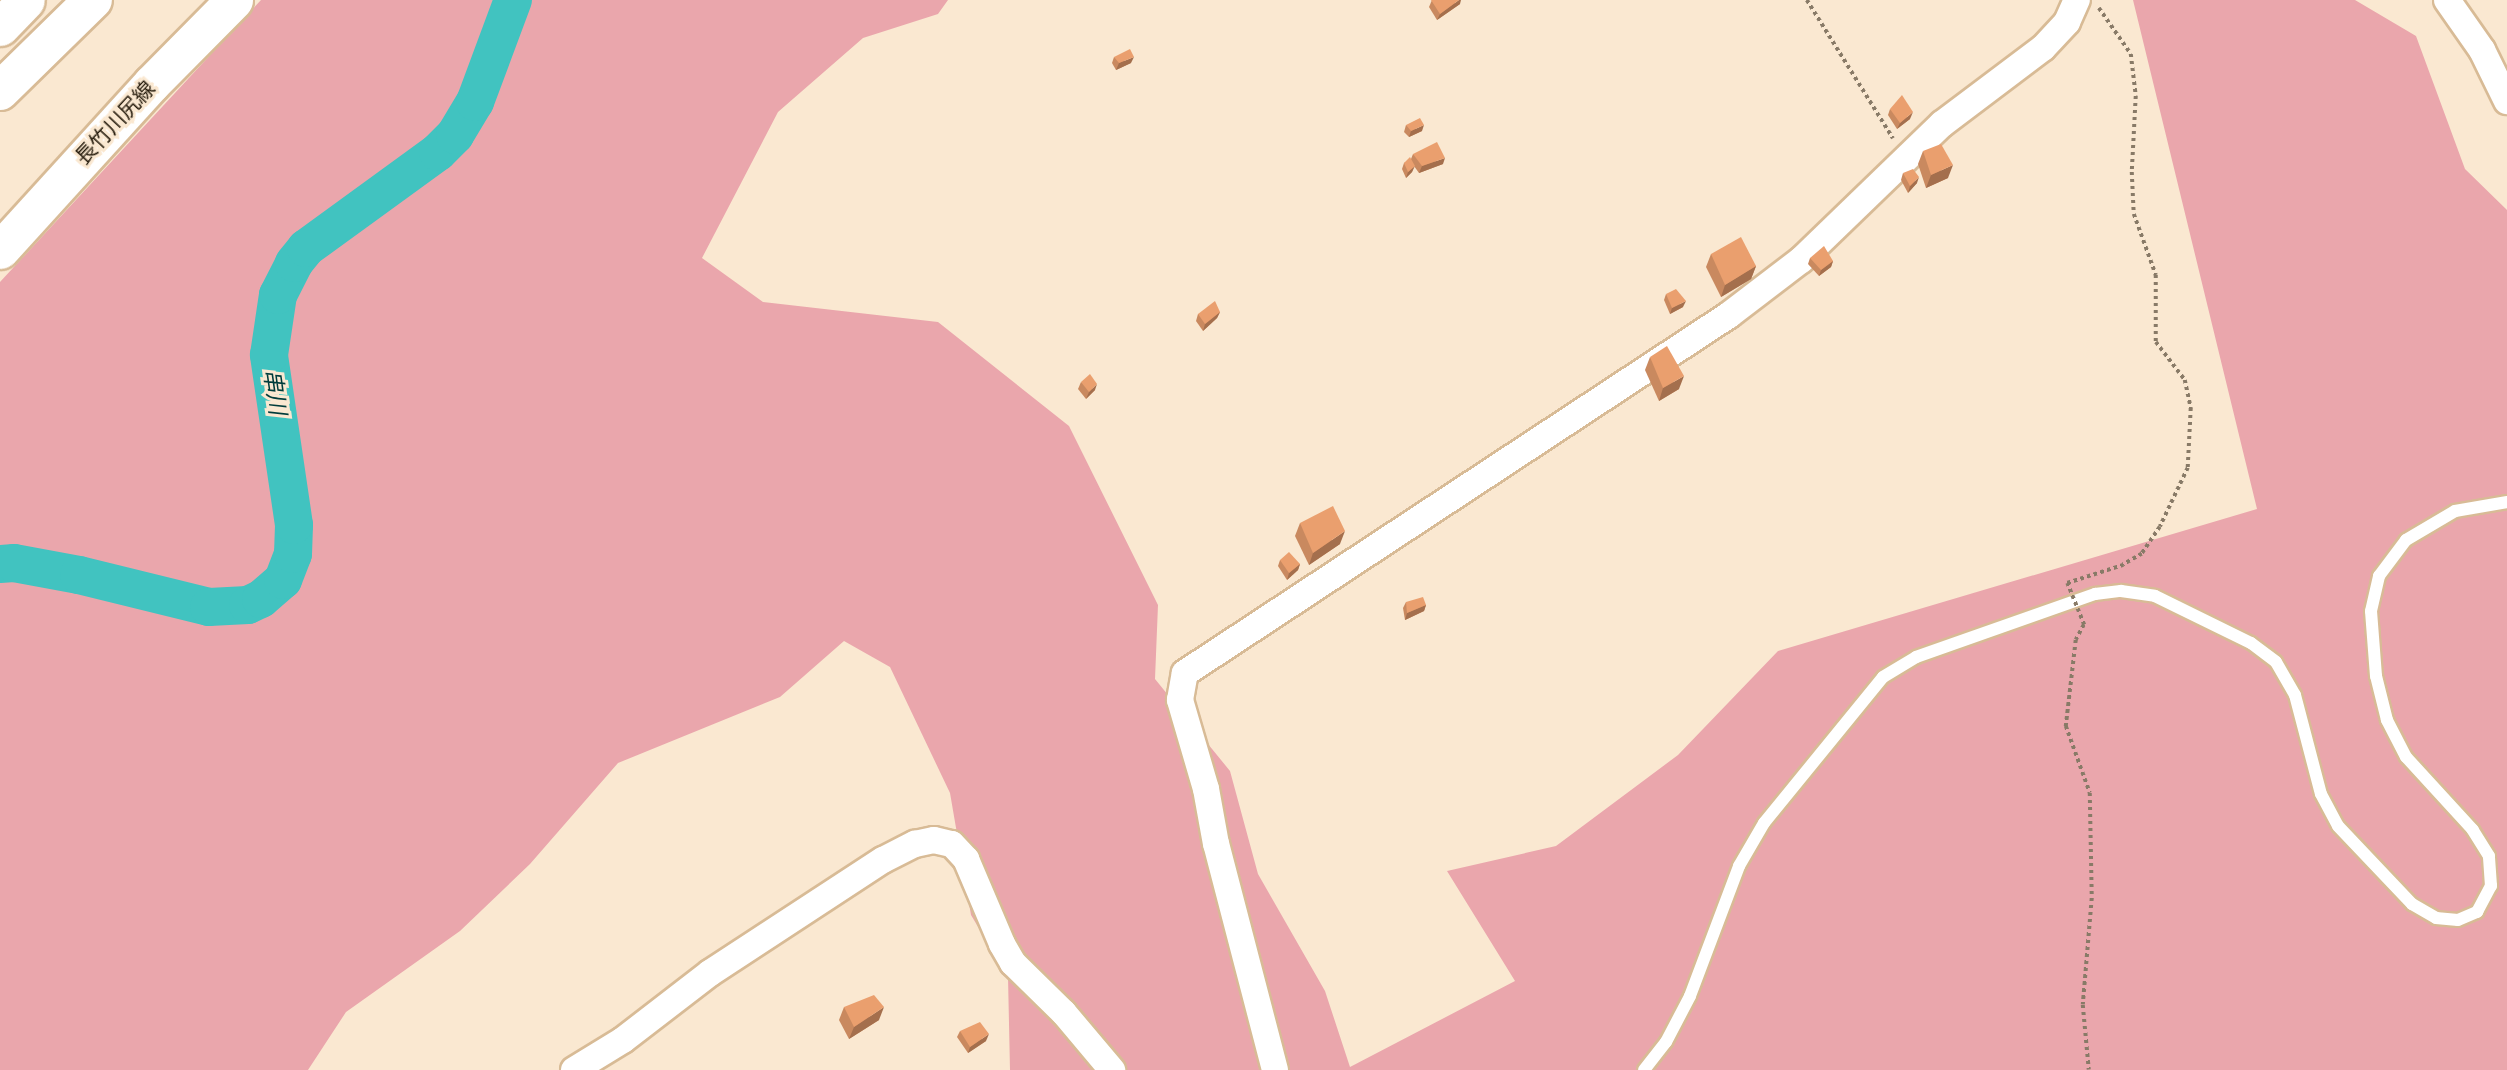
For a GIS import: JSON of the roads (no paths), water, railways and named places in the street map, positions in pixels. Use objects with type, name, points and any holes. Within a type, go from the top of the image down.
[{"type":"highway","points":[[0,91],[93,0]]},
{"type":"main road","points":[[0,27],[26,0]]},
{"type":"main road","points":[[0,67],[66,0]]},
{"type":"main road","name":"長竹川尻線","points":[[0,250],[142,94],[234,0]]},
{"type":"street","points":[[1275,1070],[1216,844],[1206,789],[1180,700],[1185,673],[1729,316],[1801,260],[1941,124],[2050,42],[2067,22],[2077,0]]},
{"type":"street","points":[[2447,0],[2495,74],[2507,101]]},
{"type":"street","points":[[574,1070],[624,1040],[709,973],[883,860],[915,844],[934,840],[952,844],[966,859],[1013,963],[1065,1013],[1112,1070]]},
{"type":"lane","points":[[1644,1070],[1666,1042],[1690,996],[1739,866],[1764,823],[1883,677],[1916,657],[2095,594],[2121,591],[2155,596],[2251,643],[2276,662],[2295,695],[2321,794],[2338,826],[2412,904],[2436,918],[2458,920],[2477,912],[2491,886],[2489,856],[2473,830],[2406,757],[2387,720],[2376,676],[2371,611],[2379,576],[2406,540],[2455,511],[2507,502]]},
{"type":"waterway","name":"串川","points":[[0,564],[14,563],[79,575],[209,607],[248,605],[261,599],[283,580],[293,554],[294,525],[269,355],[278,295],[294,263],[306,248],[438,152],[455,135],[475,102],[513,0]]}]
